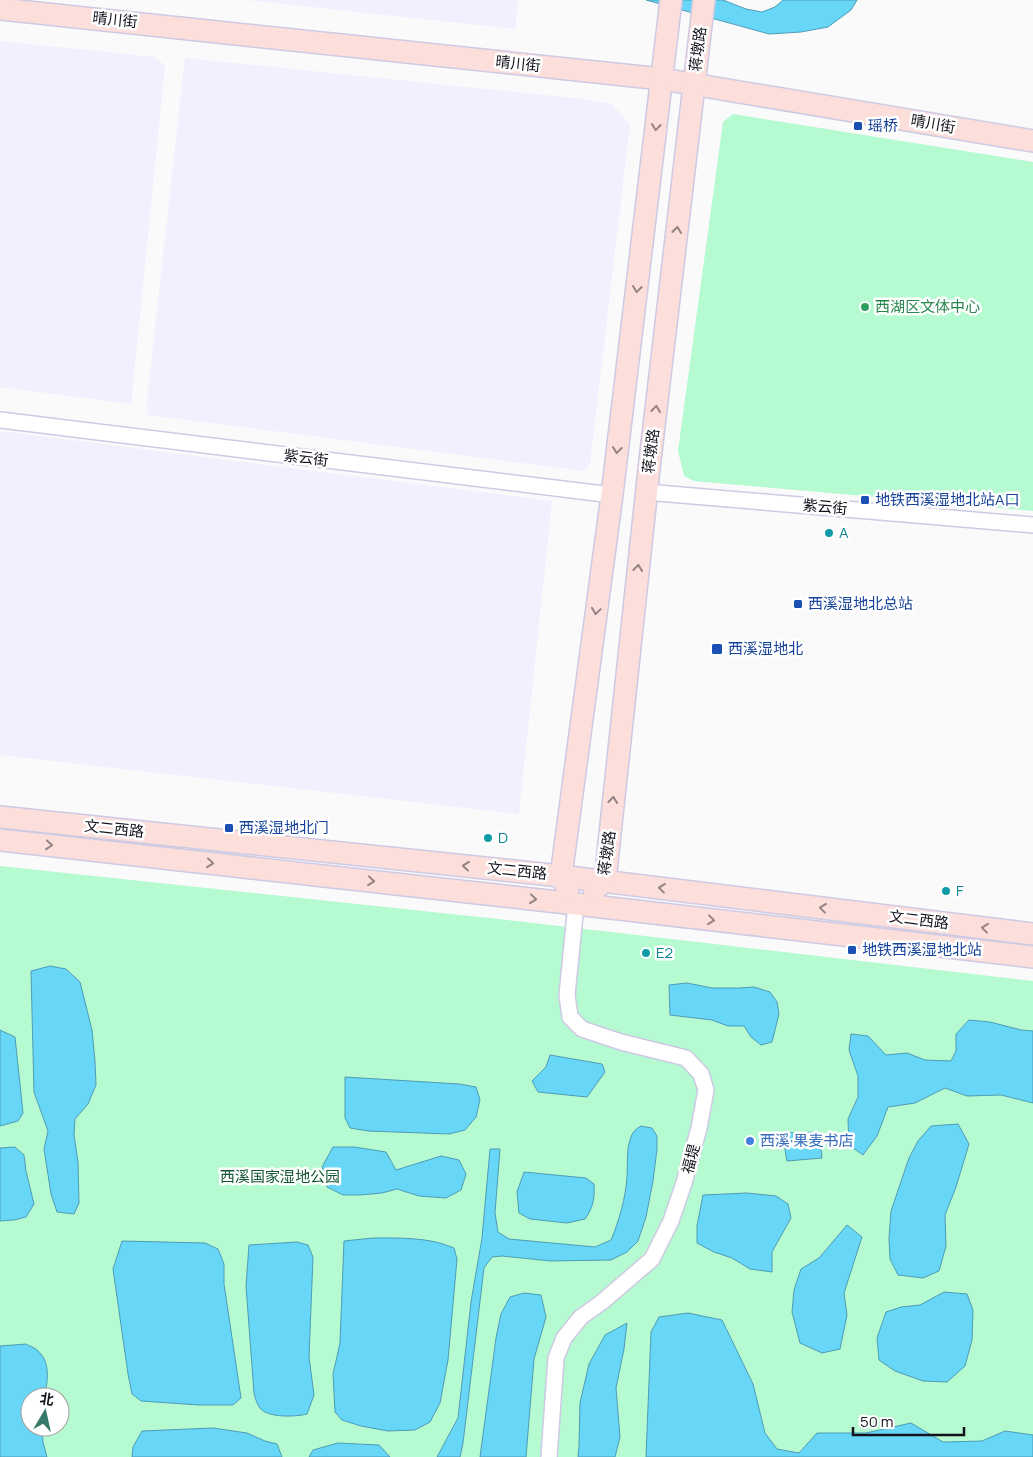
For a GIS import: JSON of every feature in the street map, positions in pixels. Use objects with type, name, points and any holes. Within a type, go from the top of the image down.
[{"type":"main road","points":[[576,904],[561,876],[612,495],[672,0]]},
{"type":"main road","name":"蒋墩路","points":[[576,904],[605,881],[646,492],[704,0]]},
{"type":"main road","name":"晴川街","points":[[0,9],[662,79],[1033,140]]},
{"type":"main road","name":"文二西路","points":[[0,816],[605,881],[1033,934]]},
{"type":"main road","name":"文二西路","points":[[0,840],[1033,957]]},
{"type":"street","name":"紫云街","points":[[0,420],[612,495]]},
{"type":"street","name":"紫云街","points":[[646,492],[1033,525]]},
{"type":"street","name":"福堤","points":[[549,1457],[556,1358],[564,1338],[581,1317],[602,1302],[652,1259],[671,1222],[684,1183],[706,1090],[701,1074],[686,1058],[621,1042],[582,1029],[570,1016],[567,995],[576,904]]},
{"type":"shaded area","points":[[246,0],[518,0],[515,29]]},
{"type":"shaded area","points":[[0,41],[155,57],[165,66],[131,404],[0,387]]},
{"type":"shaded area","points":[[185,58],[584,99],[612,104],[630,124],[590,464],[584,471],[148,415],[147,401]]},
{"type":"shaded area","points":[[0,431],[552,501],[519,814],[0,755]]},
{"type":"green space","name":"西湖区文体中心","points":[[733,114],[1033,162],[1033,511],[694,481],[684,476],[678,451],[723,122]]},
{"type":"green space","name":"西溪国家湿地公园","points":[[0,866],[516,921],[1033,981],[1033,1457],[0,1457]]},
{"type":"water","points":[[646,0],[723,0],[746,9],[762,12],[775,7],[783,0],[857,0],[851,10],[828,27],[801,32],[769,34]]},
{"type":"water","points":[[50,966],[66,969],[80,982],[92,1030],[95,1061],[96,1085],[88,1104],[75,1119],[74,1135],[78,1162],[79,1203],[74,1214],[57,1212],[51,1194],[44,1149],[48,1131],[34,1092],[31,971]]},
{"type":"water","points":[[687,983],[712,988],[754,987],[770,992],[777,1002],[779,1014],[772,1042],[761,1045],[751,1037],[744,1026],[728,1026],[712,1020],[670,1015],[669,985]]},
{"type":"water","points":[[969,1020],[990,1022],[1033,1031],[1033,1103],[1001,1095],[967,1096],[945,1088],[915,1103],[888,1107],[877,1136],[863,1155],[849,1145],[848,1119],[858,1097],[858,1076],[849,1050],[851,1034],[868,1036],[886,1055],[907,1053],[925,1060],[951,1061],[956,1051],[956,1034]]},
{"type":"water","points":[[0,1030],[15,1037],[23,1113],[18,1121],[0,1126]]},
{"type":"water","points":[[550,1055],[602,1064],[605,1072],[587,1097],[538,1092],[532,1081],[546,1067]]},
{"type":"water","points":[[345,1077],[459,1084],[476,1087],[480,1100],[476,1117],[465,1130],[449,1134],[368,1131],[350,1128],[345,1118]]},
{"type":"water","points":[[958,1124],[969,1144],[945,1215],[946,1246],[939,1271],[923,1278],[898,1275],[890,1259],[891,1211],[909,1158],[918,1141],[931,1126]]},
{"type":"water","points":[[641,1126],[652,1128],[657,1136],[657,1149],[646,1217],[638,1241],[627,1252],[611,1260],[551,1261],[502,1256],[492,1257],[484,1268],[460,1457],[437,1457],[458,1418],[471,1302],[482,1238],[490,1149],[500,1149],[495,1213],[498,1232],[509,1239],[595,1247],[611,1240],[614,1233],[622,1209],[625,1192],[629,1142],[636,1129]]},
{"type":"water","points":[[819,1132],[822,1158],[787,1161],[782,1133]]},
{"type":"water","points":[[15,1147],[24,1155],[34,1204],[26,1217],[0,1221],[0,1148]]},
{"type":"water","points":[[333,1147],[354,1147],[386,1152],[396,1170],[441,1156],[459,1160],[466,1174],[461,1190],[446,1198],[419,1196],[397,1189],[382,1193],[343,1195],[327,1187],[322,1167]]},
{"type":"water","points":[[524,1172],[586,1178],[594,1184],[593,1203],[585,1219],[567,1223],[530,1219],[519,1213],[517,1192]]},
{"type":"water","points":[[747,1193],[776,1196],[788,1204],[791,1218],[772,1252],[772,1272],[750,1269],[732,1258],[714,1252],[697,1243],[697,1226],[703,1195]]},
{"type":"water","points":[[847,1225],[862,1237],[844,1293],[847,1315],[840,1349],[822,1353],[800,1343],[792,1312],[794,1290],[801,1269],[819,1258]]},
{"type":"water","points":[[373,1238],[415,1239],[444,1244],[454,1248],[457,1259],[448,1360],[440,1403],[430,1422],[415,1430],[388,1431],[361,1426],[342,1420],[335,1412],[333,1374],[340,1343],[344,1241]]},
{"type":"water","points":[[122,1241],[205,1243],[218,1249],[224,1264],[224,1284],[241,1398],[233,1405],[141,1401],[132,1394],[113,1269]]},
{"type":"water","points":[[297,1242],[308,1245],[313,1257],[309,1357],[314,1395],[307,1414],[282,1416],[269,1414],[260,1408],[254,1393],[246,1286],[249,1245]]},
{"type":"water","points":[[944,1292],[967,1294],[973,1310],[972,1340],[965,1366],[947,1382],[923,1381],[895,1371],[879,1360],[877,1338],[886,1312],[901,1307],[920,1305]]},
{"type":"water","points":[[524,1293],[541,1295],[546,1317],[534,1359],[526,1457],[480,1457],[501,1314],[510,1297]]},
{"type":"water","points":[[688,1313],[722,1320],[753,1384],[765,1433],[777,1449],[799,1453],[817,1433],[866,1433],[911,1423],[943,1442],[982,1441],[1005,1431],[1033,1435],[1033,1457],[646,1457],[651,1332],[659,1317]]},
{"type":"water","points":[[627,1323],[616,1388],[620,1437],[615,1457],[578,1457],[580,1403],[589,1364],[605,1335]]},
{"type":"water","points":[[26,1344],[36,1349],[45,1360],[46,1387],[20,1387],[20,1437],[43,1437],[47,1457],[0,1457],[0,1346]]},
{"type":"water","points":[[213,1428],[247,1433],[277,1444],[282,1457],[132,1457],[133,1447],[142,1431]]},
{"type":"water","points":[[338,1443],[379,1445],[390,1457],[309,1457],[313,1450]]},
{"type":"place","name":"瑶桥","points":[[858,126]]},
{"type":"place","name":"西湖区文体中心","points":[[865,307]]},
{"type":"place","name":"地铁西溪湿地北站A口","points":[[865,500]]},
{"type":"place","name":"A","points":[[829,533]]},
{"type":"place","name":"西溪湿地北总站","points":[[798,604]]},
{"type":"place","name":"西溪湿地北","points":[[717,649]]},
{"type":"place","name":"西溪湿地北门","points":[[229,828]]},
{"type":"place","name":"D","points":[[488,838]]},
{"type":"place","name":"F","points":[[946,891]]},
{"type":"place","name":"地铁西溪湿地北站","points":[[852,950]]},
{"type":"place","name":"E2","points":[[646,953]]},
{"type":"place","name":"西溪·果麦书店","points":[[750,1141]]}]
